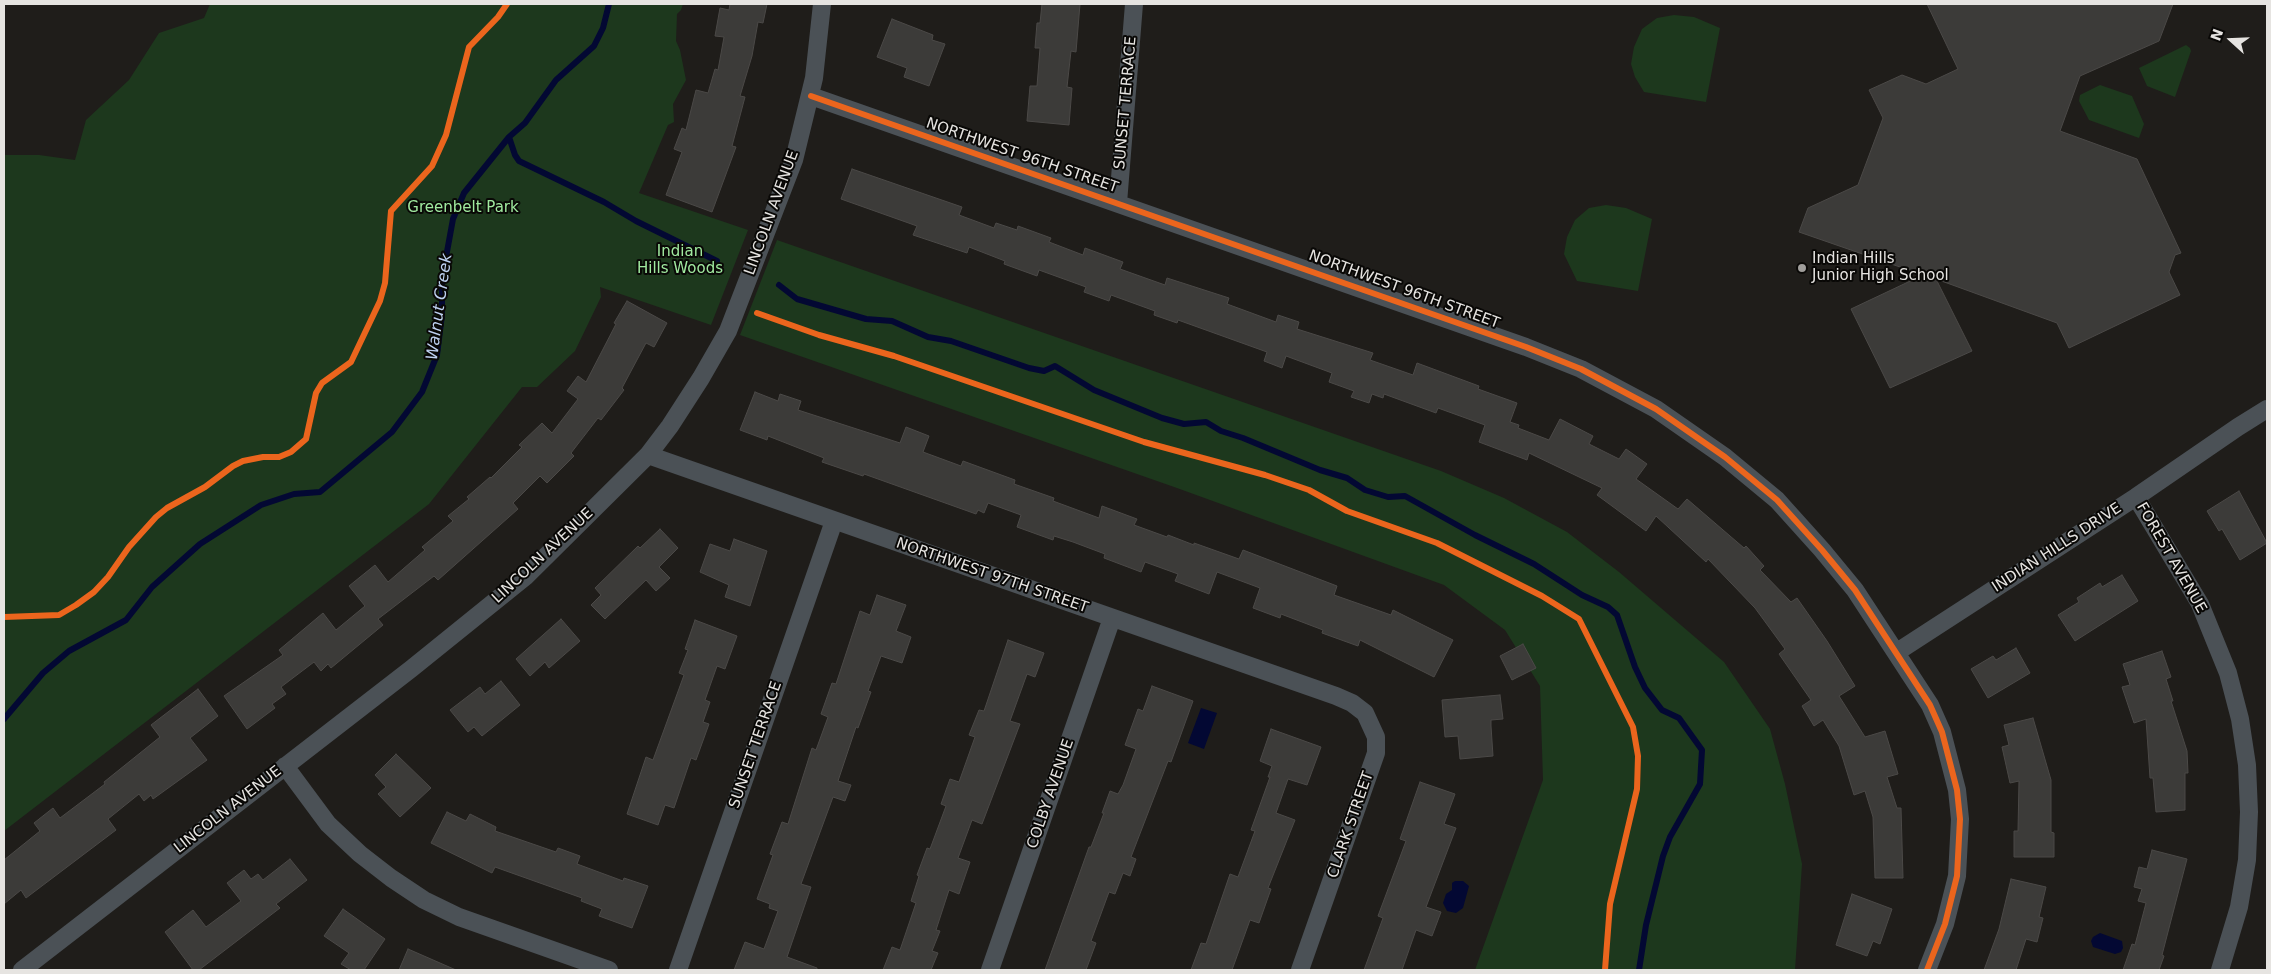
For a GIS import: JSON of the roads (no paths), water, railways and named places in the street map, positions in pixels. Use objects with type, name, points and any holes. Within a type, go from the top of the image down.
[{"type":"street","name":"LINCOLN AVENUE","points":[[22,970],[525,578],[648,455],[670,426],[701,378],[728,331],[794,160],[811,96],[822,4]]},
{"type":"street","name":"SUNSET TERRACE","points":[[1118,203],[1134,4]]},
{"type":"street","name":"NORTHWEST 96TH STREET","points":[[811,96],[1526,347],[1581,369],[1656,409],[1725,457],[1777,500],[1855,590],[1930,705],[1942,732],[1957,790],[1960,819],[1957,876],[1945,924],[1926,970]]},
{"type":"street","name":"INDIAN HILLS DRIVE","points":[[1897,652],[2136,497],[2238,426],[2267,409]]},
{"type":"street","name":"NORTHWEST 97TH STREET","points":[[648,455],[1336,696]]},
{"type":"street","name":"FOREST AVENUE","points":[[2136,497],[2200,604],[2228,673],[2240,719],[2247,765],[2249,803],[2246,860],[2239,907],[2220,970]]},
{"type":"street","name":"SUNSET TERRACE","points":[[678,970],[834,521]]},
{"type":"street","name":"COLBY AVENUE","points":[[990,970],[1112,618]]},
{"type":"street","name":"CLARK STREET","points":[[1300,970],[1376,753],[1376,737],[1366,713],[1352,703],[1336,696]]},
{"type":"street","points":[[285,766],[328,824],[360,854],[424,900],[459,917],[608,970]]},
{"type":"waterway","name":"Walnut Creek","points":[[4,719],[43,673],[69,651],[126,620],[152,587],[200,544],[261,505],[294,494],[320,492],[392,432],[422,392],[437,355],[442,315],[442,279],[453,219],[464,193],[509,137],[525,123],[556,80],[594,46],[603,28],[609,4]]},
{"type":"waterway","points":[[509,137],[519,161],[604,202],[636,221],[717,261]]},
{"type":"waterway","points":[[779,285],[797,299],[866,319],[892,321],[928,337],[951,341],[1029,368],[1044,371],[1055,366],[1094,390],[1162,418],[1184,424],[1206,422],[1221,431],[1243,438],[1320,470],[1347,478],[1365,490],[1388,497],[1405,496],[1475,535],[1534,564],[1582,595],[1608,607],[1617,615],[1635,667],[1645,688],[1662,710],[1679,718],[1702,750],[1700,784],[1670,837],[1663,856],[1646,925],[1639,970]]},
{"type":"place","name":"Indian Hills Junior High School","points":[[1802,268]]},
{"type":"park label","name":"Greenbelt Park","points":[[463,208]]},
{"type":"park label","name":"Indian Hills Woods","points":[[680,260]]}]
